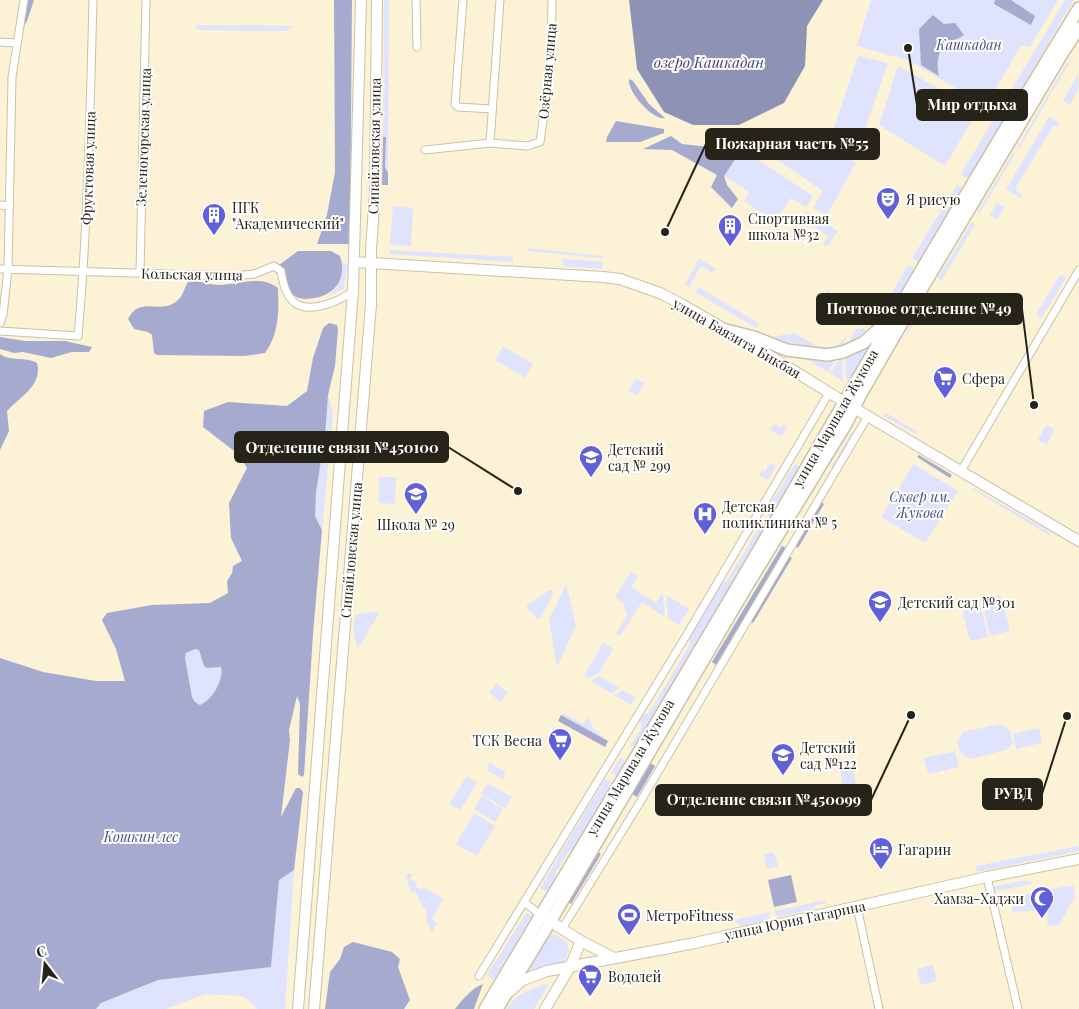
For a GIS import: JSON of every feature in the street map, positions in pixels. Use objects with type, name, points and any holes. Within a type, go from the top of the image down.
[{"type":"main road","name":"Сипайловская улица","points":[[298,1009],[353,291],[361,0]]},
{"type":"main road","name":"Сипайловская улица","points":[[314,1009],[370,304],[375,194],[377,0]]},
{"type":"main road","name":"улица Маршала Жукова","points":[[849,405],[895,314],[1079,8]]},
{"type":"main road","name":"улица Маршала Жукова","points":[[497,1009],[546,919],[789,498],[920,290],[1079,28]]},
{"type":"main road","name":"улица Баязита Бикбая","points":[[354,262],[567,274],[620,279],[660,293],[752,345],[849,405],[1079,541]]},
{"type":"main road","points":[[722,329],[754,337],[787,350],[826,355],[843,352],[863,343],[895,314]]},
{"type":"main road","name":"улица Юрия Гагарина","points":[[503,998],[523,980],[547,971],[695,943],[987,877],[1079,859]]},
{"type":"main road","name":"улица Маршала Жукова","points":[[485,1009],[546,919]]},
{"type":"main road","points":[[546,919],[581,941],[614,958]]},
{"type":"main road","points":[[545,1009],[570,968],[581,941]]},
{"type":"street","points":[[0,323],[3,315],[4,269],[10,206],[12,77],[24,0]]},
{"type":"street","name":"Фруктовая улица","points":[[0,331],[78,336],[90,123],[93,0]]},
{"type":"street","name":"Зеленогорская улица","points":[[140,273],[146,0]]},
{"type":"street","points":[[416,0],[417,47]]},
{"type":"street","points":[[463,0],[455,104],[458,107],[492,109]]},
{"type":"street","points":[[425,150],[490,144],[500,0]]},
{"type":"street","name":"Озёрная улица","points":[[490,144],[527,146],[540,142],[551,62],[552,0]]},
{"type":"street","points":[[0,42],[17,43]]},
{"type":"street","points":[[0,205],[10,206]]},
{"type":"street","name":"Кольская улица","points":[[4,269],[233,276],[254,274],[274,266],[281,271],[283,283],[291,298],[300,306],[328,304],[343,298],[353,291]]},
{"type":"street","points":[[960,471],[1079,270]]},
{"type":"street","points":[[479,976],[686,636],[829,393]]},
{"type":"street","points":[[562,930],[868,416]]},
{"type":"street","points":[[987,877],[1018,1009]]},
{"type":"street","points":[[524,902],[546,919]]},
{"type":"street","points":[[857,907],[879,1009]]},
{"type":"green space","points":[[26,0],[34,0],[27,21],[22,29]]},
{"type":"green space","points":[[334,0],[352,0],[350,244],[317,244],[327,215],[335,172]]},
{"type":"green space","points":[[384,0],[389,0],[388,173],[385,167],[386,137],[383,137]]},
{"type":"green space","name":"Кашкадан","points":[[871,0],[1058,0],[1030,47],[1021,45],[986,106],[910,61],[857,46]]},
{"type":"green space","points":[[995,0],[1011,0],[1035,16],[1031,25],[994,4]]},
{"type":"green space","points":[[1065,0],[1074,0],[970,176],[964,177],[961,174]]},
{"type":"green space","points":[[933,15],[944,24],[955,23],[964,35],[949,42],[942,49],[938,62],[939,76],[921,65],[919,29]]},
{"type":"green space","points":[[195,25],[293,26],[287,31],[198,30]]},
{"type":"green space","points":[[858,56],[888,63],[859,146],[831,136]]},
{"type":"green space","points":[[1073,56],[1019,149],[1017,148],[1065,66]]},
{"type":"green space","points":[[898,66],[978,110],[945,166],[879,125]]},
{"type":"green space","points":[[1078,74],[1079,88],[1070,105],[1063,101]]},
{"type":"green space","points":[[629,79],[633,81],[649,104],[665,118],[654,115],[642,104],[632,91]]},
{"type":"green space","points":[[1049,117],[1060,123],[1058,127],[1054,125],[1016,187],[1016,191],[1023,196],[1021,198],[1006,189]]},
{"type":"green space","points":[[616,121],[664,129],[664,133],[640,142],[606,142]]},
{"type":"green space","points":[[671,136],[682,144],[742,149],[724,176],[727,185],[738,199],[732,208],[711,187],[717,175],[672,150],[643,149]]},
{"type":"green space","points":[[383,137],[386,137],[385,167],[388,173],[388,185],[382,185]]},
{"type":"green space","points":[[812,140],[856,162],[827,215],[813,208],[823,191],[770,155],[776,147]]},
{"type":"green space","points":[[742,149],[813,196],[806,207],[791,198],[775,221],[744,201],[749,192],[724,176]]},
{"type":"green space","points":[[1013,153],[1015,154],[979,214],[977,213]]},
{"type":"green space","points":[[957,185],[961,187],[961,194],[919,263],[912,258]]},
{"type":"green space","points":[[997,203],[1004,207],[998,219],[990,215]]},
{"type":"green space","points":[[393,206],[413,208],[411,246],[392,245],[390,243]]},
{"type":"green space","points":[[806,211],[838,231],[827,247],[823,244],[828,236],[801,219]]},
{"type":"green space","points":[[972,222],[975,224],[942,280],[938,278]]},
{"type":"green space","points":[[526,248],[602,256],[602,258],[529,251]]},
{"type":"green space","points":[[390,250],[513,257],[513,262],[390,254]]},
{"type":"green space","points":[[298,251],[331,251],[340,256],[342,264],[341,278],[334,289],[322,296],[310,299],[299,298],[289,290],[284,282],[279,265]]},
{"type":"green space","points":[[563,259],[603,262],[602,269],[563,266]]},
{"type":"green space","points":[[699,259],[717,269],[712,272],[701,266],[689,287],[685,284]]},
{"type":"green space","points":[[342,263],[347,264],[344,289],[328,296],[337,287]]},
{"type":"green space","points":[[908,265],[915,269],[895,302],[889,302],[888,300]]},
{"type":"green space","points":[[1063,275],[1066,278],[1041,319],[1037,316],[1037,313],[1059,276]]},
{"type":"green space","points":[[197,281],[221,285],[258,281],[272,284],[278,288],[276,330],[265,353],[245,356],[157,355],[154,353],[152,335],[148,332],[134,329],[128,319],[139,308],[172,304],[180,297],[188,282]]},
{"type":"green space","points":[[700,288],[758,323],[756,328],[695,292]]},
{"type":"green space","points":[[829,289],[833,301],[850,311],[854,304],[863,310],[843,316],[835,312],[828,301],[823,300]]},
{"type":"green space","points":[[927,295],[929,297],[927,302],[902,342]]},
{"type":"green space","points":[[880,314],[883,318],[873,328],[863,321],[864,319]]},
{"type":"green space","name":"Кошкин лес","points":[[329,323],[337,325],[338,330],[335,366],[328,395],[325,436],[316,492],[315,516],[322,530],[304,775],[302,777],[298,774],[300,704],[297,696],[289,730],[290,740],[281,817],[296,788],[300,788],[303,792],[294,870],[279,880],[271,967],[158,980],[101,1003],[96,1009],[0,1009],[0,658],[43,672],[96,681],[125,681],[116,649],[102,620],[107,613],[152,605],[210,603],[228,593],[227,581],[232,573],[233,566],[242,561],[231,538],[229,503],[247,468],[238,454],[203,427],[204,411],[228,402],[287,406],[307,391],[313,358],[323,328]],"holes":[[[195,649],[199,650],[204,666],[207,668],[221,667],[221,678],[213,695],[200,705],[192,697],[185,658],[186,653]]]},
{"type":"green space","points":[[864,328],[867,335],[846,347],[856,329]]},
{"type":"green space","points":[[794,333],[817,346],[835,347],[848,335],[841,349],[825,351],[797,347],[772,337]]},
{"type":"green space","points":[[0,337],[25,341],[65,341],[92,347],[89,352],[72,352],[51,358],[23,352],[14,353],[0,349]]},
{"type":"green space","points":[[872,344],[848,382],[845,357]]},
{"type":"green space","points":[[503,346],[533,364],[525,378],[495,360]]},
{"type":"green space","points":[[0,354],[9,358],[37,363],[38,371],[34,384],[7,411],[9,431],[0,450]]},
{"type":"green space","points":[[803,357],[826,361],[836,359],[828,372]]},
{"type":"green space","points":[[842,358],[843,381],[830,373]]},
{"type":"green space","points":[[636,378],[644,383],[637,396],[629,391]]},
{"type":"green space","points":[[328,395],[333,413],[322,530],[315,516],[316,492],[325,436]]},
{"type":"green space","points":[[886,413],[918,432],[916,434],[884,416]]},
{"type":"green space","points":[[774,424],[781,428],[784,424],[787,426],[782,436],[770,430]]},
{"type":"green space","points":[[1046,425],[1054,429],[1047,445],[1038,440]]},
{"type":"green space","points":[[852,432],[854,434],[834,469],[831,467]]},
{"type":"green space","points":[[919,455],[952,475],[950,478],[917,457]]},
{"type":"green space","points":[[770,463],[776,466],[768,480],[759,475],[762,470],[765,472]]},
{"type":"green space","points":[[795,464],[803,468],[770,519],[766,511]]},
{"type":"green space","name":"Сквер им. Жукова","points":[[914,464],[958,491],[925,543],[881,517]]},
{"type":"green space","points":[[379,477],[396,477],[395,504],[379,503]]},
{"type":"green space","points":[[972,489],[1047,530],[1052,537]]},
{"type":"green space","points":[[821,502],[824,504],[798,548],[795,546]]},
{"type":"green space","points":[[759,528],[765,532],[639,743],[632,747],[630,746],[642,727],[640,721],[644,714],[649,713],[690,644],[689,637],[720,584],[726,582]]},
{"type":"green space","points":[[782,546],[786,548],[716,665],[712,662]]},
{"type":"green space","points":[[789,556],[792,558],[753,623],[750,621]]},
{"type":"green space","points":[[631,572],[638,576],[631,587],[656,603],[663,592],[665,617],[642,602],[620,636],[616,633],[627,616],[624,604],[615,597]]},
{"type":"green space","points":[[566,584],[576,626],[557,667],[549,620]]},
{"type":"green space","points":[[549,590],[552,590],[553,594],[541,618],[537,619],[526,606]]},
{"type":"green space","points":[[666,595],[689,609],[679,625],[668,618]]},
{"type":"green space","points":[[1001,595],[1010,631],[990,636],[982,600]]},
{"type":"green space","points":[[979,600],[988,637],[970,641],[961,605]]},
{"type":"green space","points":[[371,612],[379,613],[358,649],[354,632],[356,615]]},
{"type":"green space","points":[[603,643],[613,649],[600,672],[588,678],[584,676]]},
{"type":"green space","points":[[195,649],[199,650],[204,666],[207,668],[221,667],[221,678],[213,695],[200,705],[192,697],[185,658],[186,653]]},
{"type":"green space","points":[[599,676],[620,688],[611,693],[591,681]]},
{"type":"green space","points":[[497,683],[508,693],[500,702],[489,692]]},
{"type":"green space","points":[[623,690],[636,698],[631,705],[614,695]]},
{"type":"green space","points":[[563,713],[583,724],[588,717],[594,729],[608,741],[561,715]]},
{"type":"green space","points":[[561,715],[608,741],[605,747],[558,721]]},
{"type":"green space","points":[[1000,724],[1009,729],[1013,743],[1006,750],[970,759],[961,753],[957,741],[963,732]]},
{"type":"green space","points":[[1039,728],[1042,743],[1016,749],[1013,734]]},
{"type":"green space","points":[[955,751],[959,767],[928,774],[924,758]]},
{"type":"green space","points":[[620,758],[624,760],[624,767],[618,777],[611,773]]},
{"type":"green space","points":[[489,762],[505,772],[504,780],[488,771]]},
{"type":"green space","points":[[650,763],[655,766],[637,797],[632,794]]},
{"type":"green space","points":[[847,763],[850,763],[853,768],[856,784],[849,790],[843,788],[840,770]]},
{"type":"green space","points":[[467,776],[477,783],[460,810],[449,804]]},
{"type":"green space","points":[[605,779],[613,783],[574,848],[569,851],[555,874],[555,881],[548,893],[540,888]]},
{"type":"green space","points":[[490,784],[512,797],[505,808],[481,794],[487,785]]},
{"type":"green space","points":[[482,796],[503,809],[495,822],[474,809]]},
{"type":"green space","points":[[474,813],[495,826],[477,856],[456,844]]},
{"type":"green space","points":[[1079,846],[1079,851],[977,872],[976,866]]},
{"type":"green space","points":[[596,851],[601,854],[571,904],[567,901]]},
{"type":"green space","points":[[774,852],[778,866],[767,869],[764,854]]},
{"type":"green space","points":[[294,870],[285,1009],[257,1009],[248,999],[241,996],[205,994],[166,1009],[96,1009],[101,1003],[158,980],[271,967],[279,880]]},
{"type":"green space","points":[[409,873],[412,874],[410,879],[417,883],[415,886],[421,890],[423,887],[444,899],[432,918],[437,923],[432,932],[427,922],[426,910],[420,903],[416,892],[411,893],[406,876]]},
{"type":"green space","points":[[791,875],[797,902],[774,907],[768,880]]},
{"type":"green space","points":[[1031,881],[1032,884],[992,892],[991,887]]},
{"type":"green space","points":[[1073,885],[1075,897],[1058,926],[1047,925],[1048,903],[1042,903],[1042,891]]},
{"type":"green space","points":[[1035,893],[1034,911],[1013,912],[1010,897]]},
{"type":"green space","points":[[826,900],[826,903],[813,906],[814,909],[778,917],[774,911]]},
{"type":"green space","points":[[770,912],[768,920],[741,926],[735,920]]},
{"type":"green space","points":[[526,913],[535,917],[495,982],[487,975]]},
{"type":"green space","points":[[546,935],[555,935],[567,942],[569,951],[563,966],[517,981]]},
{"type":"green space","points":[[353,942],[392,952],[400,959],[398,967],[410,1000],[404,1009],[325,1009],[330,972],[340,959],[344,947]]},
{"type":"green space","points":[[933,965],[937,981],[921,985],[917,969]]},
{"type":"green space","points":[[550,983],[534,1009],[507,1009],[520,995]]},
{"type":"green space","points":[[483,984],[474,1009],[455,1009],[471,991]]},
{"type":"water","name":"озеро Кашкадан","points":[[629,0],[823,0],[807,26],[805,66],[784,103],[739,125],[693,125],[664,112],[637,69]]},
{"type":"place","name":"Мир отдыха","points":[[908,48]]},
{"type":"place","name":"Я рисую","points":[[888,220]]},
{"type":"place","name":"Пожарная часть №55","points":[[665,232]]},
{"type":"place","name":"ПГК \"Академический\"","points":[[214,236]]},
{"type":"place","name":"Спортивная школа №32","points":[[730,247]]},
{"type":"place","name":"Сфера","points":[[945,399]]},
{"type":"place","name":"Почтовое отделение №49","points":[[1034,405]]},
{"type":"place","name":"Детский сад № 299","points":[[591,478]]},
{"type":"place","name":"Отделение связи №450100","points":[[518,491]]},
{"type":"place","name":"Школа № 29","points":[[416,515]]},
{"type":"place","name":"Детская поликлиника № 5","points":[[705,535]]},
{"type":"place","name":"Детский сад №301","points":[[880,623]]},
{"type":"place","name":"Отделение связи №450099","points":[[911,715]]},
{"type":"place","name":"РУВД","points":[[1067,716]]},
{"type":"place","name":"ТСК Весна","points":[[560,761]]},
{"type":"place","name":"Детский сад №122","points":[[783,776]]},
{"type":"place","name":"Гагарин","points":[[881,870]]},
{"type":"place","name":"Хамза-Хаджи","points":[[1042,919]]},
{"type":"place","name":"МетроFitness","points":[[629,936]]},
{"type":"place","name":"Водолей","points":[[590,997]]}]
